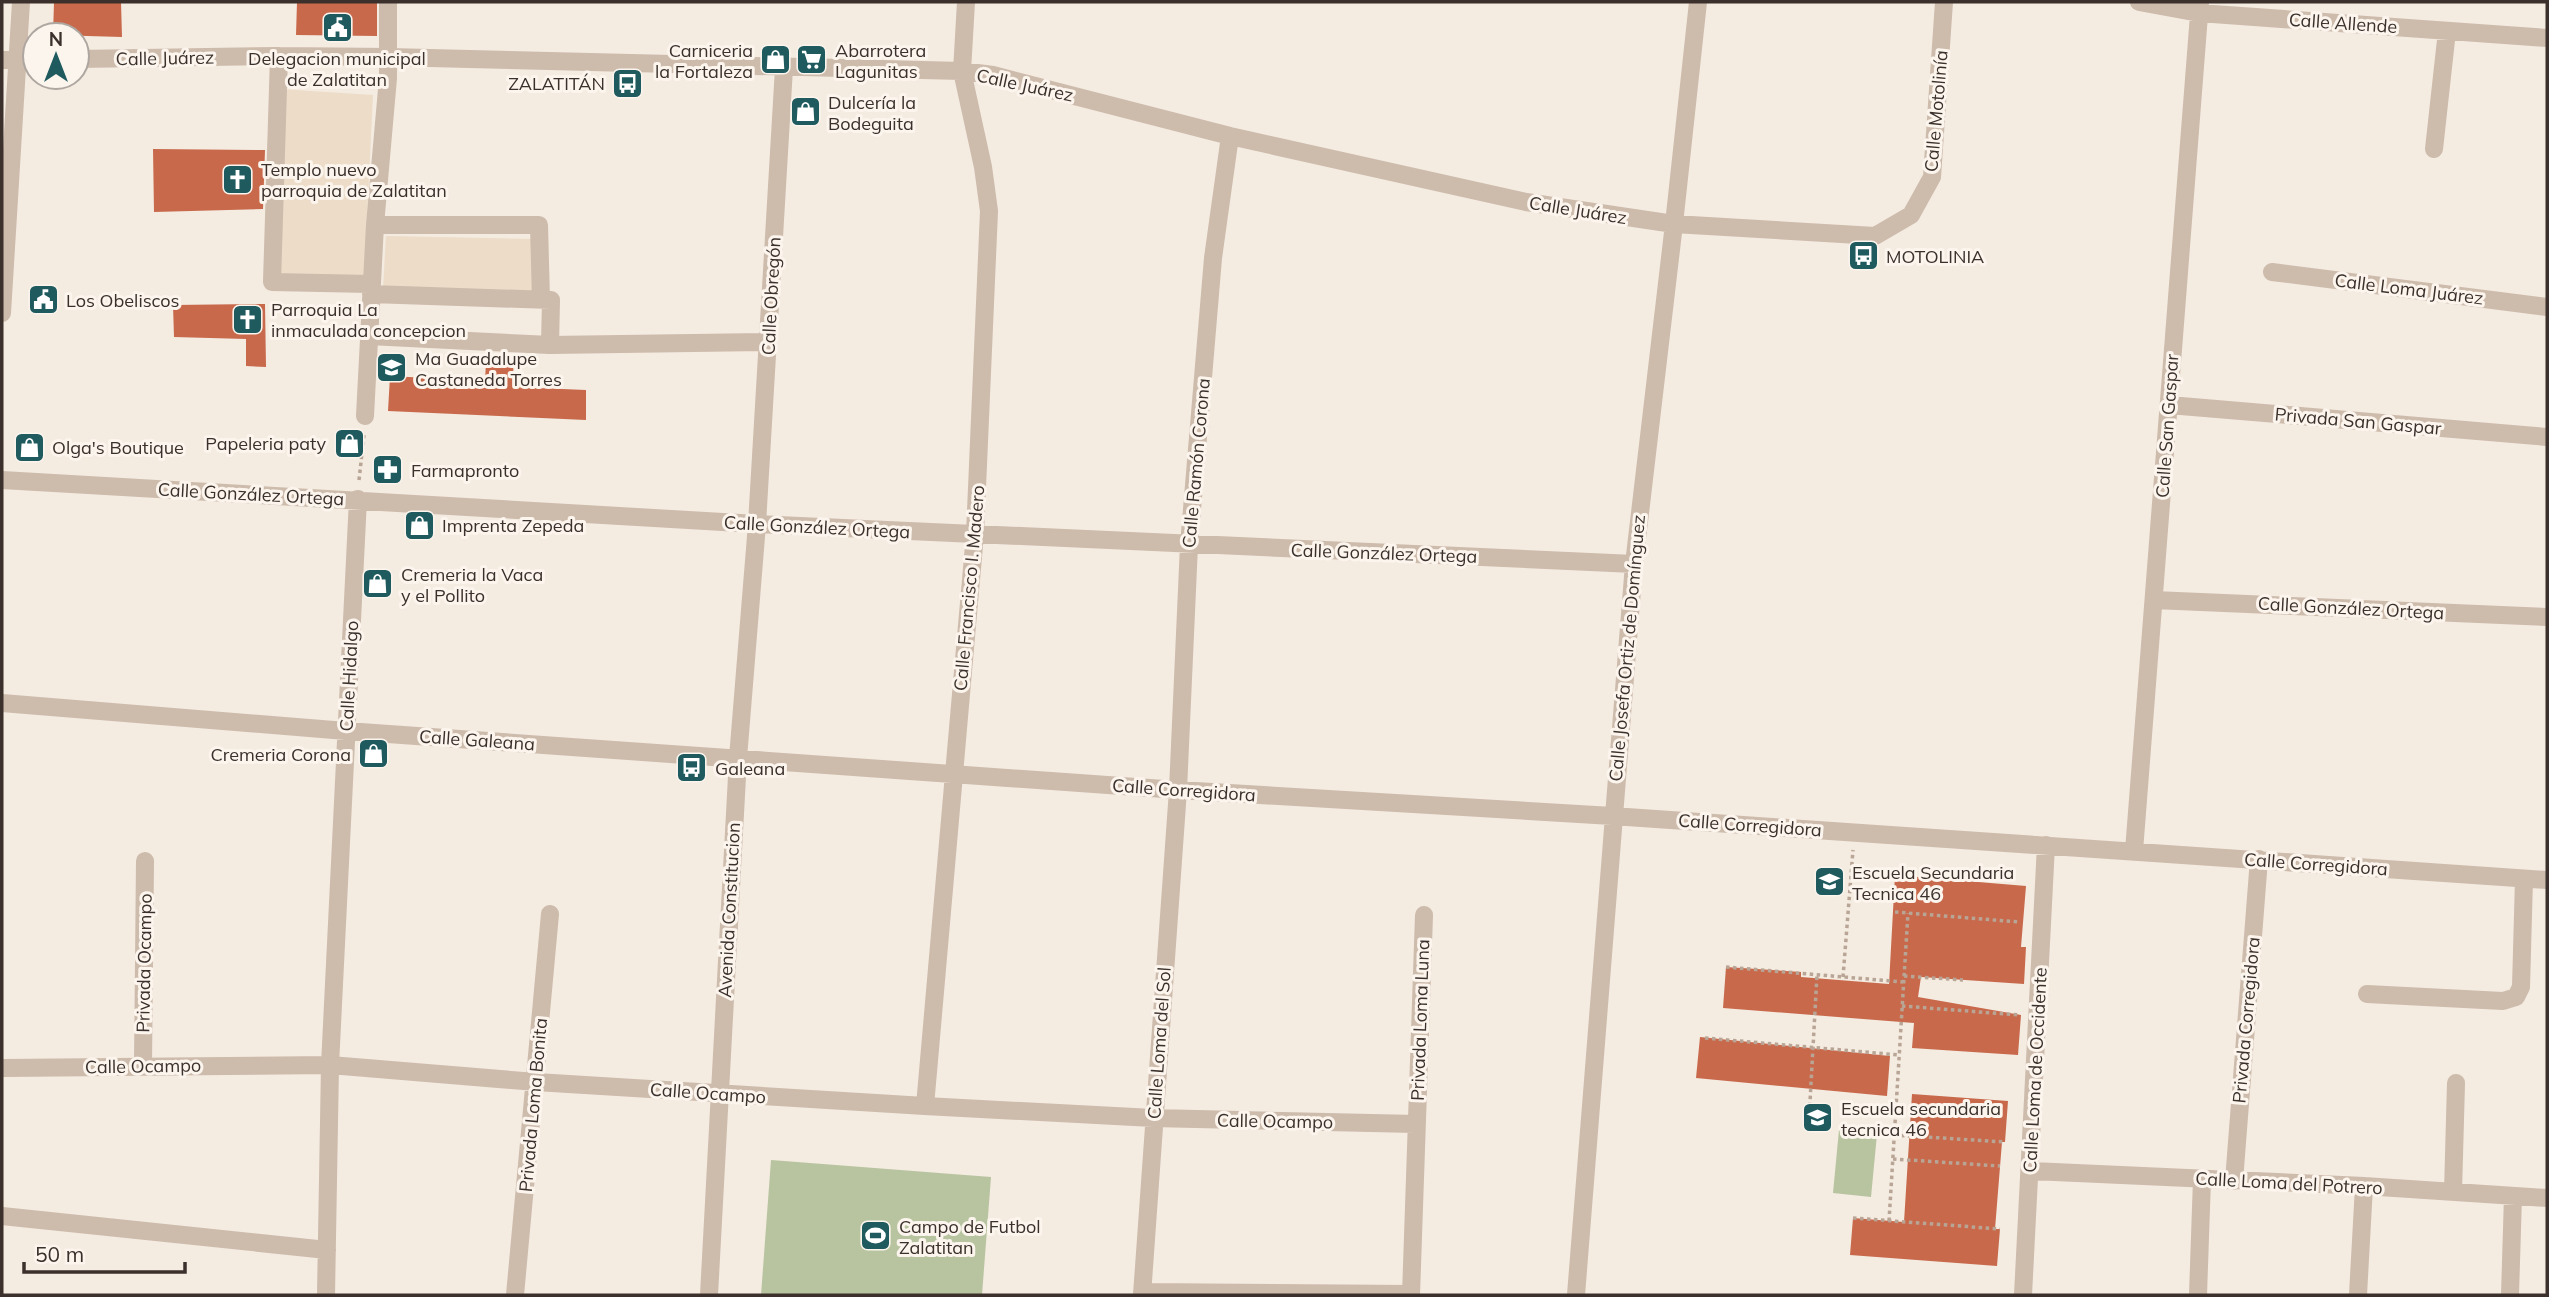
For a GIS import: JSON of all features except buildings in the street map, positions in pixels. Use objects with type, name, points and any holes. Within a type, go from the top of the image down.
[{"type":"street","points":[[2,313],[9,60],[21,2]]},
{"type":"street","points":[[365,416],[375,225],[388,57],[388,2]]},
{"type":"street","name":"Calle Francisco I. Madero","points":[[925,1106],[975,534],[989,211],[984,167],[962,71],[966,2]]},
{"type":"street","name":"Calle Josefa Ortiz de Domínguez","points":[[1576,1295],[1634,564],[1698,2]]},
{"type":"street","name":"Calle Motolinía","points":[[1911,215],[1932,177],[1944,2]]},
{"type":"street","name":"Calle Allende","points":[[2139,2],[2547,38]]},
{"type":"street","name":"Calle San Gaspar","points":[[2134,851],[2199,7]]},
{"type":"street","points":[[2434,149],[2447,31]]},
{"type":"street","points":[[279,56],[272,282],[551,300],[550,345]]},
{"type":"street","name":"Calle Juárez","points":[[91,59],[388,57],[962,71],[993,75],[1230,136],[1526,202],[1674,224],[1875,236],[1911,215]]},
{"type":"street","name":"Calle Obregón","points":[[757,524],[784,68]]},
{"type":"street","name":"Calle Ramón Corona","points":[[1178,790],[1189,545],[1213,258],[1230,136]]},
{"type":"street","points":[[375,225],[539,225],[541,300]]},
{"type":"street","name":"Calle Loma Juárez","points":[[2272,272],[2547,307]]},
{"type":"street","points":[[369,336],[550,345],[768,342]]},
{"type":"street","name":"Privada San Gaspar","points":[[2169,405],[2547,436]]},
{"type":"street","name":"Calle González Ortega","points":[[2,480],[757,524],[1634,564]]},
{"type":"street","name":"Calle Hidalgo","points":[[326,1295],[330,1065],[358,499]]},
{"type":"street","name":"Avenida Constitucion","points":[[709,1295],[738,758],[757,524]]},
{"type":"street","name":"Calle González Ortega","points":[[2154,600],[2547,617]]},
{"type":"street","name":"Calle Galeana","points":[[2,703],[346,731],[953,773]]},
{"type":"street","name":"Calle Corregidora","points":[[953,773],[2547,880]]},
{"type":"street","name":"Calle Loma del Sol","points":[[1142,1293],[1178,790]]},
{"type":"street","name":"Calle Loma de Occidente","points":[[2023,1295],[2046,845]]},
{"type":"street","name":"Privada Corregidora","points":[[2234,1181],[2259,859]]},
{"type":"street","name":"Privada Ocampo","points":[[143,1065],[145,860]]},
{"type":"street","points":[[2367,994],[2504,1001],[2516,997],[2521,988],[2524,879]]},
{"type":"street","name":"Privada Loma Bonita","points":[[515,1295],[550,914]]},
{"type":"street","name":"Privada Loma Luna","points":[[1411,1294],[1424,915]]},
{"type":"street","name":"Calle Ocampo","points":[[2,1068],[330,1065],[536,1082],[925,1106],[1153,1118],[1416,1124]]},
{"type":"street","points":[[2453,1192],[2456,1083]]},
{"type":"street","name":"Calle Loma del Potrero","points":[[2030,1171],[2364,1186],[2547,1198]]},
{"type":"street","points":[[2198,1295],[2202,1179]]},
{"type":"street","points":[[2358,1295],[2364,1186]]},
{"type":"street","points":[[2510,1295],[2513,1196]]},
{"type":"street","points":[[2,1216],[327,1250]]},
{"type":"street","points":[[1142,1293],[1411,1294]]},
{"type":"path","points":[[358,499],[365,416]]},
{"type":"path","points":[[1843,977],[1854,832]]},
{"type":"path","points":[[1895,912],[2019,922]]},
{"type":"path","points":[[1889,1221],[1908,913]]},
{"type":"path","points":[[1726,967],[1903,982]]},
{"type":"path","points":[[1809,1120],[1817,975]]},
{"type":"path","points":[[1904,976],[1963,980]]},
{"type":"path","points":[[1902,1006],[2019,1015]]},
{"type":"path","points":[[1705,1038],[1899,1055]]},
{"type":"path","points":[[1894,1135],[2005,1142]]},
{"type":"path","points":[[1893,1159],[2000,1166]]},
{"type":"path","points":[[1853,1218],[2000,1230]]},
{"type":"green space","points":[[1839,1130],[1877,1134],[1871,1197],[1833,1193]]},
{"type":"green space","name":"Campo de Futbol Zalatitan","points":[[771,1160],[991,1177],[982,1295],[761,1295]]},
{"type":"shaded area","points":[[280,89],[373,95],[364,280],[275,278]]},
{"type":"shaded area","points":[[386,236],[534,239],[534,294],[383,289]]},
{"type":"place","name":"Delegacion municipal de Zalatitan","points":[[337,28]]},
{"type":"place","name":"Carniceria la Fortaleza","points":[[776,60]]},
{"type":"place","name":"Abarrotera Lagunitas","points":[[812,60]]},
{"type":"place","name":"ZALATITÁN","points":[[628,83]]},
{"type":"place","name":"Dulcería la Bodeguita","points":[[805,112]]},
{"type":"place","name":"Templo nuevo parroquia de Zalatitan","points":[[238,179]]},
{"type":"place","name":"MOTOLINIA","points":[[1863,256]]},
{"type":"place","name":"Los Obeliscos","points":[[43,300]]},
{"type":"place","name":"Parroquia La inmaculada concepcion","points":[[248,319]]},
{"type":"place","name":"Ma Guadalupe Castaneda Torres","points":[[392,368]]},
{"type":"place","name":"Papeleria paty","points":[[349,443]]},
{"type":"place","name":"Olga's Boutique","points":[[29,447]]},
{"type":"place","name":"Farmapronto","points":[[388,470]]},
{"type":"place","name":"Imprenta Zepeda","points":[[419,525]]},
{"type":"place","name":"Cremeria la Vaca y el Pollito","points":[[378,584]]},
{"type":"place","name":"Cremeria Corona","points":[[374,754]]},
{"type":"place","name":"Galeana","points":[[692,768]]},
{"type":"place","name":"Escuela Secundaria Tecnica 46","points":[[1829,882]]},
{"type":"place","name":"Escuela secundaria tecnica 46","points":[[1818,1118]]},
{"type":"place","name":"Campo de Futbol Zalatitan","points":[[876,1236]]}]
